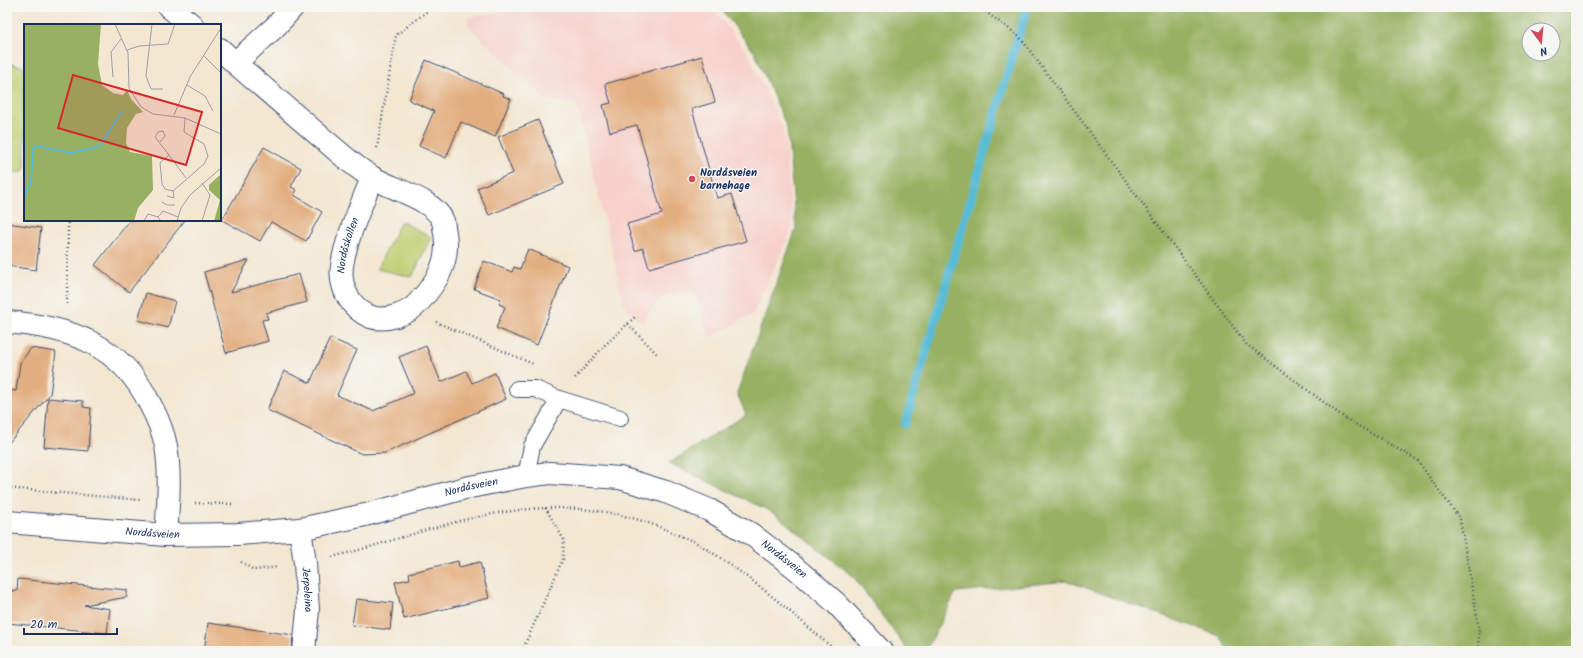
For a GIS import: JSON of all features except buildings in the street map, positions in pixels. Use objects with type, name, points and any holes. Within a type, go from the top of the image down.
[{"type":"street","points":[[169,7],[191,24]]},
{"type":"street","name":"Nordåskollen","points":[[293,7],[275,27],[228,56],[342,155],[372,177],[420,200],[431,207],[443,220],[447,247],[441,271],[431,288],[414,307],[397,316],[377,319],[364,314],[351,303],[344,288],[342,267],[348,241],[372,177]]},
{"type":"street","points":[[7,322],[26,324],[66,333],[91,342],[111,353],[131,372],[144,392],[158,420],[166,447],[168,472],[166,535]]},
{"type":"street","name":"Nordåsveien","points":[[7,522],[166,535],[238,534],[300,529],[365,515],[465,488],[526,476],[550,473],[620,478],[666,492],[709,510],[751,534],[793,566],[836,603],[881,651]]},
{"type":"street","name":"Jerpeleina","points":[[300,529],[305,563],[308,610],[304,651]]},
{"type":"lane","points":[[517,389],[535,389],[559,399],[620,418]]},
{"type":"lane","points":[[526,476],[532,446],[559,399]]},
{"type":"path","points":[[372,177],[396,35],[433,7]]},
{"type":"path","points":[[979,7],[1019,36],[1246,344],[1345,418],[1417,460],[1460,519],[1479,629],[1478,651]]},
{"type":"path","points":[[66,333],[68,221]]},
{"type":"path","points":[[414,307],[426,318],[538,366]]},
{"type":"path","points":[[559,399],[604,346],[636,316]]},
{"type":"path","points":[[628,324],[657,354]]},
{"type":"path","points":[[7,488],[168,502],[232,504],[238,534],[240,561],[254,570],[305,563],[438,526],[504,512],[545,507],[589,510],[625,515],[663,528],[700,545],[763,588],[836,651]]},
{"type":"path","points":[[522,651],[563,559],[564,540],[545,507]]},
{"type":"shaded area","name":"Nordåsveien barnehage","points":[[527,7],[712,7],[750,56],[784,132],[793,227],[753,314],[710,338],[694,289],[661,298],[642,323],[625,308],[577,104],[547,100],[470,28],[467,18]]},
{"type":"green space","points":[[720,7],[1576,7],[1576,651],[1228,651],[1220,636],[1067,581],[956,592],[926,651],[908,651],[853,576],[772,512],[669,463],[746,415],[737,393],[796,229],[787,128],[755,53]]},
{"type":"green space","points":[[7,63],[24,67],[24,169],[22,172],[7,172]]},
{"type":"green space","points":[[401,221],[431,237],[412,277],[377,269]]},
{"type":"waterway","points":[[905,424],[1027,7]]},
{"type":"place","name":"Nordåsveien barnehage","points":[[692,179]]}]
